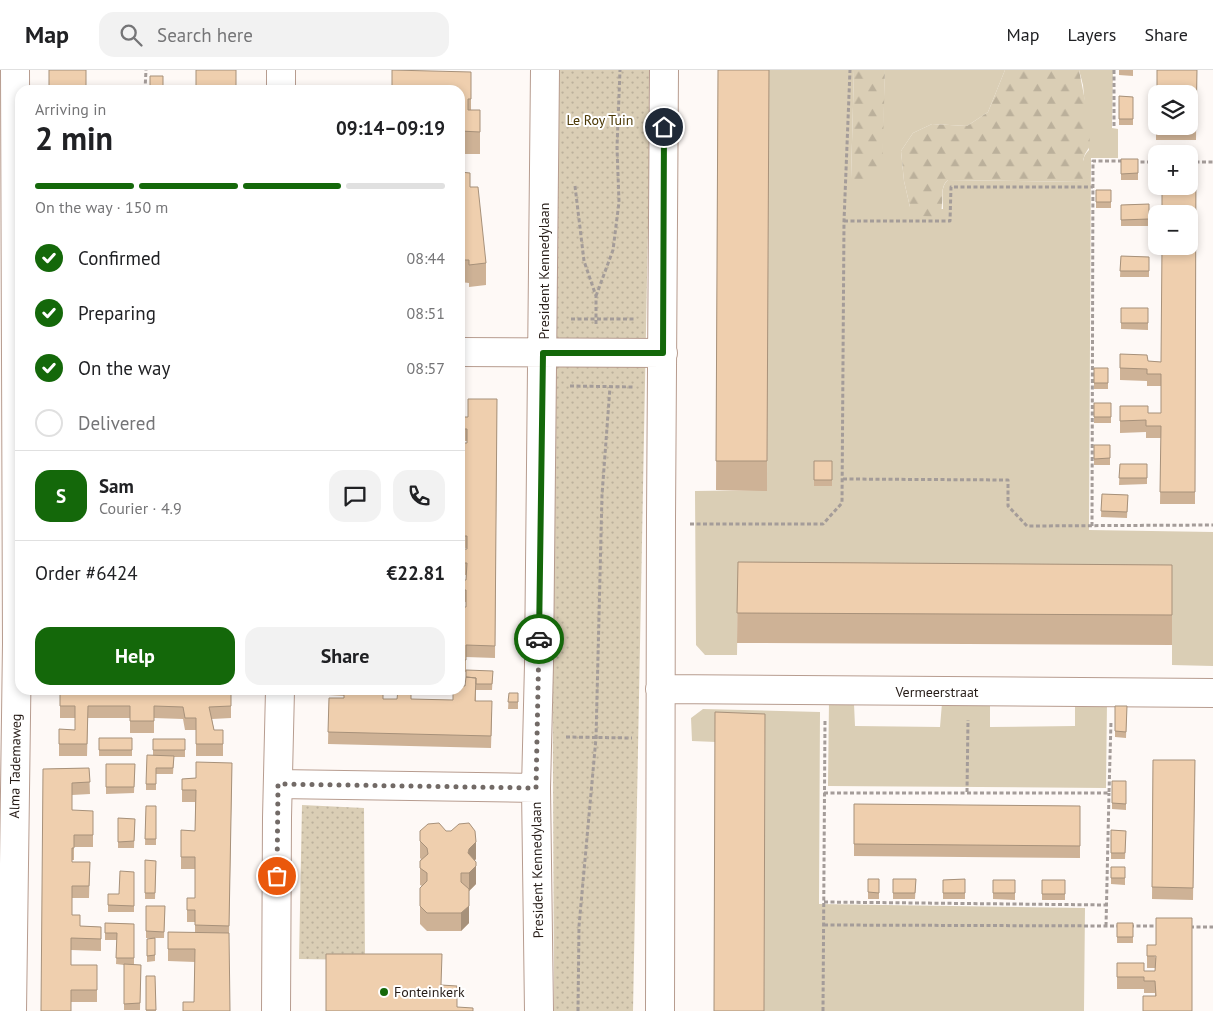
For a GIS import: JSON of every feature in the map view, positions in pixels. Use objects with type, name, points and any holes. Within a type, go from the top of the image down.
[{"type":"street","name":"Alma Tademaweg","points":[[15,70],[15,85]]},
{"type":"street","points":[[280,85],[281,70]]},
{"type":"street","name":"President Kennedylaan","points":[[539,1011],[536,788],[543,353],[545,70]]},
{"type":"street","points":[[660,1011],[664,70]]},
{"type":"street","points":[[465,352],[663,353]]},
{"type":"street","name":"Vermeerstraat","points":[[660,689],[1213,693]]},
{"type":"street","name":"Alma Tademaweg","points":[[12,1011],[17,695]]},
{"type":"street","points":[[276,1011],[280,695]]},
{"type":"street","points":[[278,784],[536,788]]},
{"type":"path","points":[[145,85],[146,70]]},
{"type":"path","points":[[596,296],[613,250],[619,202],[617,147],[620,70]]},
{"type":"path","points":[[690,524],[823,524],[842,503],[844,221],[850,70]]},
{"type":"path","points":[[1114,70],[1114,126]]},
{"type":"path","points":[[1092,526],[1093,161],[1148,162]]},
{"type":"path","points":[[1198,162],[1213,162]]},
{"type":"path","points":[[575,185],[584,261],[596,296],[596,386],[610,387],[602,494],[596,738],[579,926],[578,1011]]},
{"type":"path","points":[[844,221],[950,221],[951,187],[1093,187]]},
{"type":"path","points":[[543,320],[662,318]]},
{"type":"path","points":[[843,479],[1008,480],[1008,506],[1027,526],[1213,525]]},
{"type":"path","points":[[823,1011],[825,691]]},
{"type":"path","points":[[967,792],[968,692]]},
{"type":"path","points":[[1106,926],[1111,716]]},
{"type":"path","points":[[537,737],[660,738]]},
{"type":"path","points":[[824,793],[1109,792]]},
{"type":"path","points":[[824,902],[1107,905]]},
{"type":"path","points":[[824,925],[1164,926]]},
{"type":"path","points":[[1184,927],[1213,927]]},
{"type":"green space","name":"Le Roy Tuin","points":[[550,70],[651,70],[633,1011],[554,1011]]},
{"type":"green space","points":[[769,70],[854,70],[851,178],[881,178],[885,70],[1005,70],[988,112],[967,126],[932,124],[913,133],[901,151],[904,181],[910,207],[943,209],[943,190],[948,180],[1083,182],[1083,161],[1089,150],[1083,85],[1079,70],[1113,70],[1112,128],[1118,129],[1118,158],[1091,158],[1089,530],[1213,532],[1213,666],[1172,665],[1172,595],[738,593],[737,655],[705,655],[696,645],[695,491],[767,490]]},
{"type":"green space","points":[[854,70],[885,70],[882,178],[873,183],[859,184],[851,178]]},
{"type":"green space","points":[[1005,70],[1079,70],[1088,116],[1090,146],[1083,160],[1083,182],[948,180],[943,187],[940,215],[932,217],[921,216],[910,207],[904,181],[901,151],[913,133],[932,124],[967,126],[988,112]]},
{"type":"green space","points":[[829,701],[854,704],[855,726],[940,727],[942,703],[990,704],[990,727],[1075,726],[1075,706],[1107,702],[1106,788],[828,786]]},
{"type":"green space","points":[[703,709],[820,712],[819,904],[1085,908],[1084,1011],[764,1011],[765,744],[692,741],[691,718]]},
{"type":"green space","points":[[302,805],[364,808],[365,960],[299,959]]},
{"type":"building","points":[[49,70],[86,70],[86,85],[49,85]]},
{"type":"building","points":[[196,70],[236,70],[236,85],[196,85]]},
{"type":"building","points":[[392,70],[471,72],[471,99],[468,99],[468,110],[480,110],[480,132],[465,131],[465,85],[392,85]]},
{"type":"building","points":[[718,70],[769,70],[767,461],[716,461]]},
{"type":"building","points":[[1157,70],[1197,70],[1197,85],[1157,85]]},
{"type":"building","points":[[150,76],[163,76],[163,85],[150,85]]},
{"type":"building","points":[[1119,96],[1133,97],[1133,119],[1119,119]]},
{"type":"building","points":[[1121,159],[1138,159],[1138,173],[1121,174]]},
{"type":"building","points":[[465,172],[470,173],[470,187],[478,187],[486,263],[469,265],[469,260],[465,260]]},
{"type":"building","points":[[1096,190],[1111,190],[1111,202],[1096,202]]},
{"type":"building","points":[[1162,195],[1196,195],[1196,205],[1162,205]]},
{"type":"building","points":[[1149,204],[1148,219],[1121,220],[1121,205]]},
{"type":"building","points":[[1162,255],[1196,255],[1195,492],[1160,492],[1161,426],[1146,426],[1146,420],[1120,421],[1120,406],[1148,406],[1148,413],[1161,413],[1161,374],[1147,374],[1147,369],[1120,368],[1120,354],[1147,355],[1148,361],[1161,362]]},
{"type":"building","points":[[1121,256],[1149,257],[1149,271],[1120,271]]},
{"type":"building","points":[[1121,308],[1148,308],[1148,323],[1121,323]]},
{"type":"building","points":[[1094,368],[1108,368],[1108,383],[1094,383]]},
{"type":"building","points":[[468,399],[497,399],[495,646],[466,645],[466,660],[465,580],[467,563],[465,563],[465,549],[467,549],[467,536],[465,536],[465,443],[467,443],[467,429],[465,429],[465,417],[468,417]]},
{"type":"building","points":[[1094,403],[1111,403],[1111,417],[1094,417]]},
{"type":"building","points":[[1094,445],[1110,445],[1110,458],[1094,459]]},
{"type":"building","points":[[814,461],[832,461],[832,480],[814,480]]},
{"type":"building","points":[[1120,464],[1147,464],[1147,478],[1119,478]]},
{"type":"building","points":[[1102,494],[1128,495],[1127,512],[1101,511]]},
{"type":"building","points":[[738,562],[1172,565],[1172,615],[737,613]]},
{"type":"building","points":[[466,670],[493,671],[492,684],[476,684],[476,678],[466,677]]},
{"type":"building","points":[[466,677],[476,678],[475,701],[492,701],[491,736],[328,732],[329,698],[344,698],[344,695],[383,695],[383,699],[397,699],[397,695],[411,695],[411,699],[453,700],[453,695],[465,695]]},
{"type":"building","points":[[509,693],[518,693],[518,702],[508,702]]},
{"type":"building","points":[[60,695],[231,695],[231,706],[209,707],[214,730],[223,730],[223,744],[196,744],[196,718],[185,718],[183,707],[154,706],[154,721],[130,721],[130,706],[88,706],[87,744],[59,744],[59,729],[75,730],[75,706],[60,706]]},
{"type":"building","points":[[1115,706],[1127,706],[1126,732],[1115,731]]},
{"type":"building","points":[[715,712],[765,714],[764,1011],[714,1011]]},
{"type":"building","points":[[99,738],[132,738],[132,750],[99,750]]},
{"type":"building","points":[[153,739],[185,739],[185,750],[153,750]]},
{"type":"building","points":[[147,755],[174,756],[173,768],[156,768],[156,784],[146,784]]},
{"type":"building","points":[[1153,760],[1195,760],[1193,888],[1152,887]]},
{"type":"building","points":[[196,762],[232,763],[229,926],[195,925],[195,910],[187,910],[187,898],[195,898],[195,857],[181,857],[181,830],[195,831],[196,790],[182,790],[182,779],[196,778]]},
{"type":"building","points":[[106,764],[135,764],[134,787],[106,787]]},
{"type":"building","points":[[89,768],[90,782],[72,783],[72,810],[93,811],[93,835],[74,835],[72,862],[90,862],[89,886],[72,886],[72,915],[80,915],[80,926],[101,927],[101,939],[71,938],[71,965],[97,965],[97,990],[71,990],[71,1011],[41,1011],[43,769]]},
{"type":"building","points":[[1112,781],[1126,781],[1126,804],[1112,803]]},
{"type":"building","points":[[854,804],[1080,806],[1080,846],[854,844]]},
{"type":"building","points":[[146,806],[156,806],[156,839],[145,839]]},
{"type":"building","points":[[118,818],[135,819],[134,841],[118,842]]},
{"type":"building","points":[[439,823],[446,831],[451,831],[459,824],[469,823],[475,831],[476,842],[469,849],[468,853],[476,862],[476,866],[469,873],[461,873],[461,882],[469,889],[469,906],[461,913],[427,913],[420,906],[420,888],[427,881],[427,873],[420,868],[420,861],[428,854],[427,848],[420,841],[420,831],[428,824]]},
{"type":"building","points":[[1111,830],[1126,831],[1125,853],[1111,853]]},
{"type":"building","points":[[145,860],[156,861],[155,893],[145,893]]},
{"type":"building","points":[[1111,867],[1125,867],[1125,878],[1111,878]]},
{"type":"building","points":[[120,871],[134,872],[134,906],[108,905],[108,894],[119,894]]},
{"type":"building","points":[[868,879],[879,879],[879,893],[868,892]]},
{"type":"building","points":[[893,879],[916,879],[915,893],[893,893]]},
{"type":"building","points":[[965,879],[965,893],[943,893],[943,880]]},
{"type":"building","points":[[993,880],[1015,880],[1015,893],[993,893]]},
{"type":"building","points":[[1042,880],[1065,880],[1065,894],[1042,894]]},
{"type":"building","points":[[146,906],[165,906],[164,932],[146,931]]},
{"type":"building","points":[[1156,918],[1192,918],[1192,1011],[1143,1011],[1143,996],[1156,996],[1155,981],[1144,981],[1144,977],[1117,977],[1117,963],[1144,963],[1144,971],[1155,971],[1156,956],[1147,956],[1147,945],[1156,945]]},
{"type":"building","points":[[105,923],[134,924],[134,958],[116,958],[117,933],[105,933]]},
{"type":"building","points":[[1117,923],[1133,923],[1133,937],[1117,937]]},
{"type":"building","points":[[168,932],[229,933],[230,1011],[183,1011],[183,1002],[194,1002],[195,949],[168,949]]},
{"type":"building","points":[[155,938],[155,955],[147,956],[147,939]]},
{"type":"building","points":[[326,954],[442,954],[441,985],[457,986],[457,1007],[473,1008],[473,1011],[326,1011]]},
{"type":"building","points":[[124,964],[141,965],[140,1003],[124,1004]]},
{"type":"building","points":[[146,976],[155,976],[156,1010],[146,1010]]},
{"type":"way so far","points":[[277,876],[278,784],[536,788],[539,639]]},
{"type":"place","name":"Fonteinkerk","points":[[384,992]]},
{"type":"route","points":[[539,639],[543,353],[663,353],[664,127]]}]
